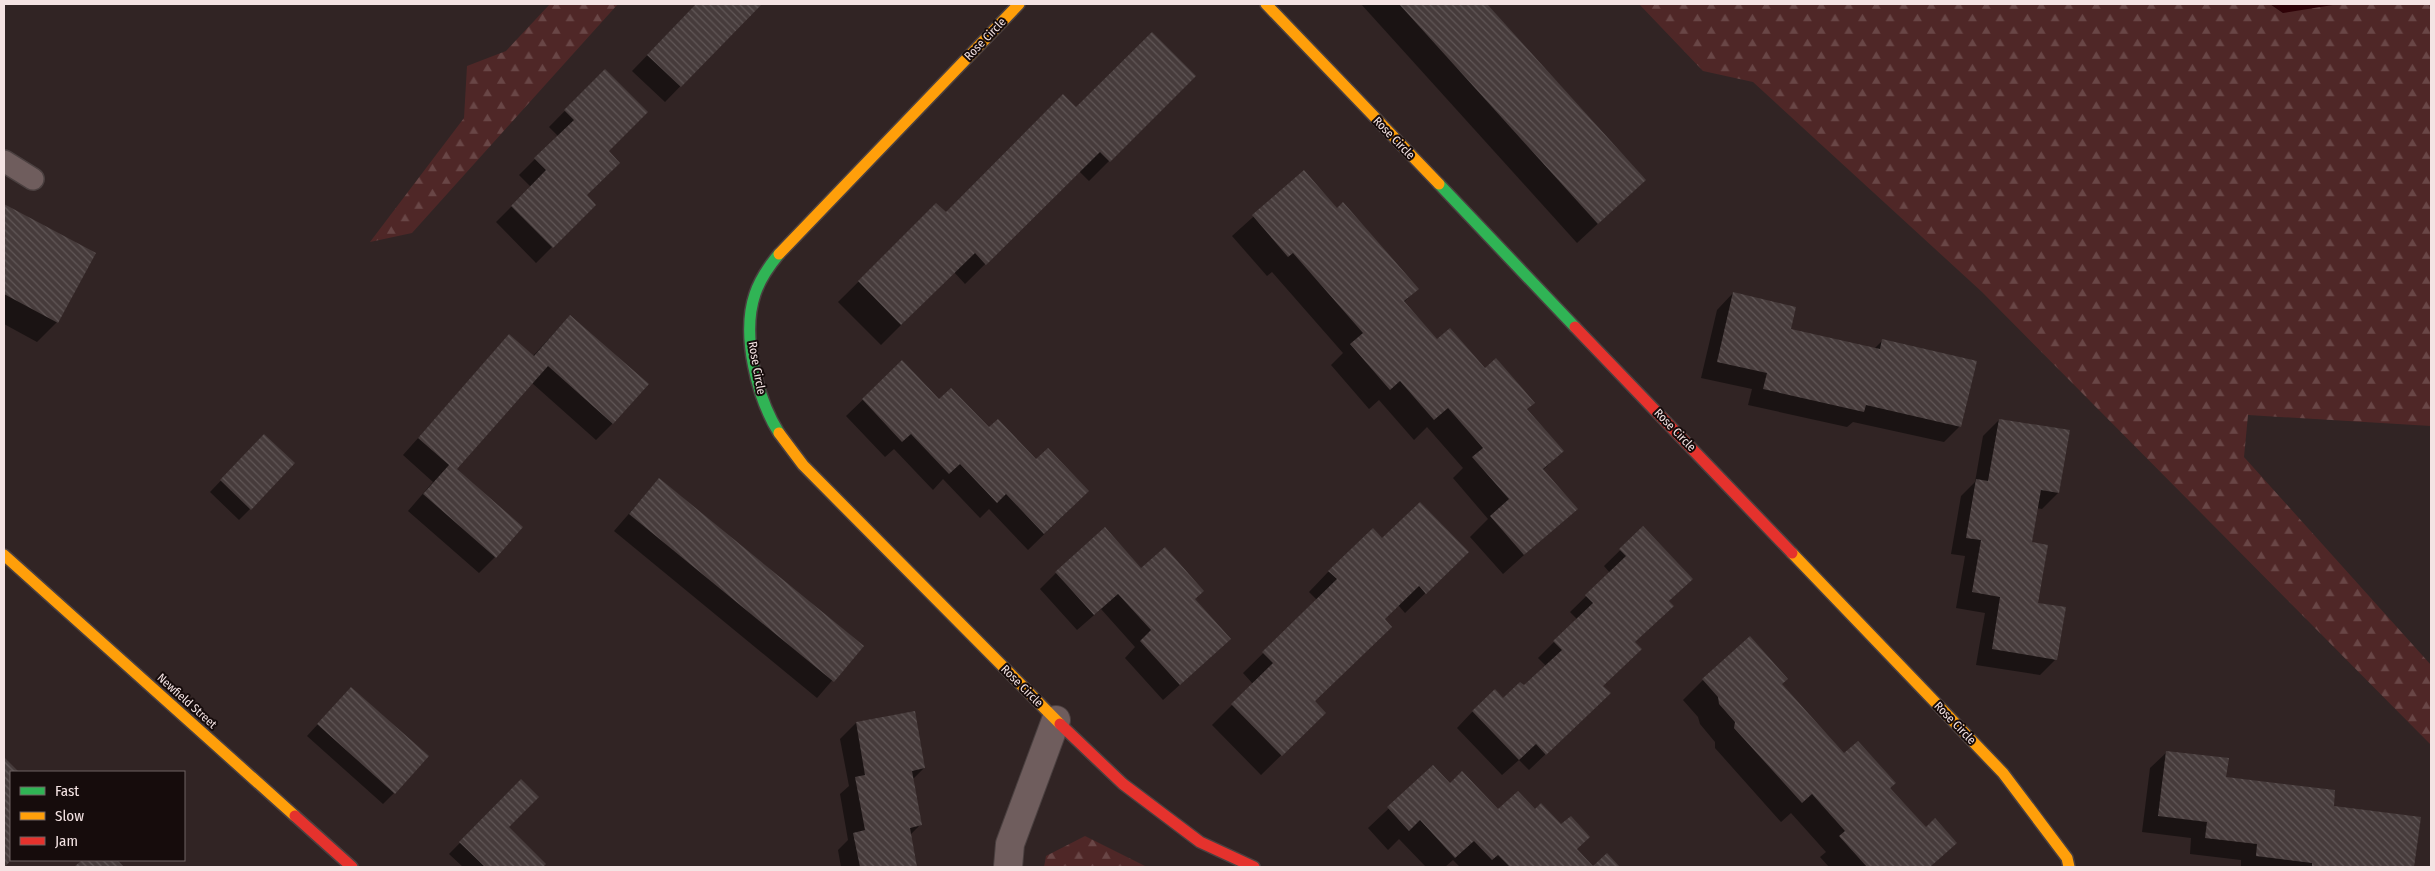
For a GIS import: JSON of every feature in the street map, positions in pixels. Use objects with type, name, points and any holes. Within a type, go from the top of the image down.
[{"type":"street","name":"Rose Circle","points":[[1019,4],[805,225],[777,257],[758,284],[750,318],[752,349],[763,400],[780,434],[803,465],[1056,720],[1124,784],[1200,842],[1254,867]]},
{"type":"street","name":"Rose Circle","points":[[1266,4],[2003,773],[2066,858],[2068,867]]},
{"type":"street","name":"Newfield Street","points":[[4,555],[352,867]]},
{"type":"street","points":[[1008,867],[1010,844],[1056,720]]},
{"type":"lane","points":[[4,161],[33,179]]},
{"type":"green space","points":[[550,4],[618,4],[412,233],[370,242],[464,118],[467,66],[506,51]]},
{"type":"green space","points":[[1639,4],[2270,4],[2283,13],[2291,4],[2431,4],[2431,426],[2248,415],[2244,457],[2431,665],[2431,745],[1982,292],[1753,82],[1703,71]]},
{"type":"green space","points":[[1085,836],[1147,867],[1044,867],[1046,856]]},
{"type":"shaded area","points":[[2270,4],[2339,4],[2283,13]]},
{"type":"building","points":[[696,4],[762,4],[681,87],[647,55]]},
{"type":"building","points":[[1399,4],[1487,4],[1646,180],[1598,224]]},
{"type":"building","points":[[1152,32],[1196,76],[1110,162],[1100,152],[986,265],[975,253],[901,325],[858,281],[936,203],[946,212],[1063,94],[1076,107]]},
{"type":"building","points":[[605,69],[648,112],[609,151],[620,163],[587,195],[596,205],[553,248],[511,206],[546,170],[534,158],[574,120],[564,110]]},
{"type":"building","points":[[1304,170],[1337,208],[1343,202],[1419,289],[1404,301],[1437,339],[1450,328],[1485,368],[1496,358],[1535,403],[1527,409],[1564,451],[1543,469],[1578,509],[1524,555],[1490,516],[1509,499],[1472,457],[1483,448],[1448,408],[1434,420],[1400,381],[1390,390],[1350,344],[1363,333],[1293,253],[1288,257],[1252,215]]},
{"type":"building","points":[[4,204],[96,253],[58,323],[4,294]]},
{"type":"building","points":[[1733,292],[1796,307],[1791,329],[1880,349],[1882,339],[1977,361],[1961,427],[1866,405],[1864,412],[1763,389],[1767,373],[1717,362]]},
{"type":"building","points":[[570,315],[649,384],[613,424],[548,366],[457,469],[523,527],[496,558],[423,494],[449,465],[418,438],[509,334],[534,356]]},
{"type":"building","points":[[902,360],[939,399],[951,388],[989,427],[998,419],[1036,459],[1048,448],[1089,491],[1044,534],[1006,494],[997,503],[960,464],[949,474],[911,434],[902,442],[862,399]]},
{"type":"building","points":[[1999,419],[2070,430],[2059,493],[2041,490],[2032,542],[2048,545],[2038,603],[2066,607],[2057,660],[1992,649],[2000,597],[1972,592],[1981,540],[1966,538],[1976,479],[1988,481]]},
{"type":"building","points":[[264,434],[295,463],[251,510],[220,480]]},
{"type":"building","points":[[659,478],[864,646],[834,682],[629,514]]},
{"type":"building","points":[[1420,502],[1469,552],[1426,594],[1419,586],[1385,619],[1392,627],[1315,701],[1326,713],[1282,756],[1231,704],[1273,663],[1262,652],[1337,579],[1328,571],[1373,528],[1382,538]]},
{"type":"building","points":[[1643,526],[1693,579],[1669,601],[1674,606],[1635,642],[1642,649],[1603,686],[1611,693],[1546,755],[1536,744],[1519,760],[1472,711],[1495,689],[1503,698],[1520,682],[1524,685],[1562,650],[1553,641],[1593,603],[1585,595],[1626,556],[1619,549]]},
{"type":"building","points":[[1105,527],[1141,568],[1165,547],[1204,591],[1195,599],[1231,639],[1180,685],[1140,641],[1151,630],[1118,594],[1094,615],[1055,572]]},
{"type":"building","points":[[1750,636],[1788,679],[1782,684],[1844,753],[1858,741],[1896,783],[1890,788],[1926,827],[1935,818],[1957,843],[1930,867],[1867,867],[1839,836],[1845,831],[1812,794],[1802,803],[1734,728],[1735,722],[1719,704],[1718,697],[1702,679]]},
{"type":"building","points":[[351,687],[429,756],[395,794],[317,724]]},
{"type":"building","points":[[915,711],[925,768],[912,771],[922,825],[910,828],[917,867],[860,867],[853,833],[865,830],[855,777],[865,775],[856,722]]},
{"type":"building","points":[[2166,751],[2229,758],[2226,777],[2335,790],[2334,806],[2421,817],[2414,867],[2312,866],[2312,863],[2256,856],[2257,844],[2205,838],[2207,822],[2158,816]]},
{"type":"building","points":[[4,757],[18,771],[10,771],[10,861],[5,867]]},
{"type":"building","points":[[1433,765],[1450,783],[1462,771],[1498,809],[1518,791],[1535,809],[1541,803],[1561,824],[1571,816],[1590,837],[1577,849],[1593,866],[1607,853],[1620,867],[1510,867],[1498,855],[1492,860],[1474,841],[1455,858],[1420,820],[1409,831],[1387,807]]},
{"type":"building","points":[[521,779],[539,797],[509,827],[546,864],[543,867],[485,867],[459,842]]},
{"type":"building","points":[[81,861],[118,861],[124,867],[74,867]]},
{"type":"traffic: fast","points":[[1439,184],[1575,327]]},
{"type":"traffic: fast","points":[[779,254],[757,288],[751,310],[750,328],[751,347],[758,384],[771,419],[779,433]]},
{"type":"traffic: slow","points":[[779,254],[1019,4]]},
{"type":"traffic: slow","points":[[1266,4],[1439,184]]},
{"type":"traffic: slow","points":[[779,433],[803,465],[1060,724]]},
{"type":"traffic: slow","points":[[1792,553],[2003,773],[2067,858],[2069,867]]},
{"type":"traffic: slow","points":[[4,555],[295,816]]},
{"type":"traffic: jam","points":[[1575,327],[1792,553]]},
{"type":"traffic: jam","points":[[1060,724],[1123,784],[1200,842],[1254,867]]},
{"type":"traffic: jam","points":[[295,816],[352,867]]}]
